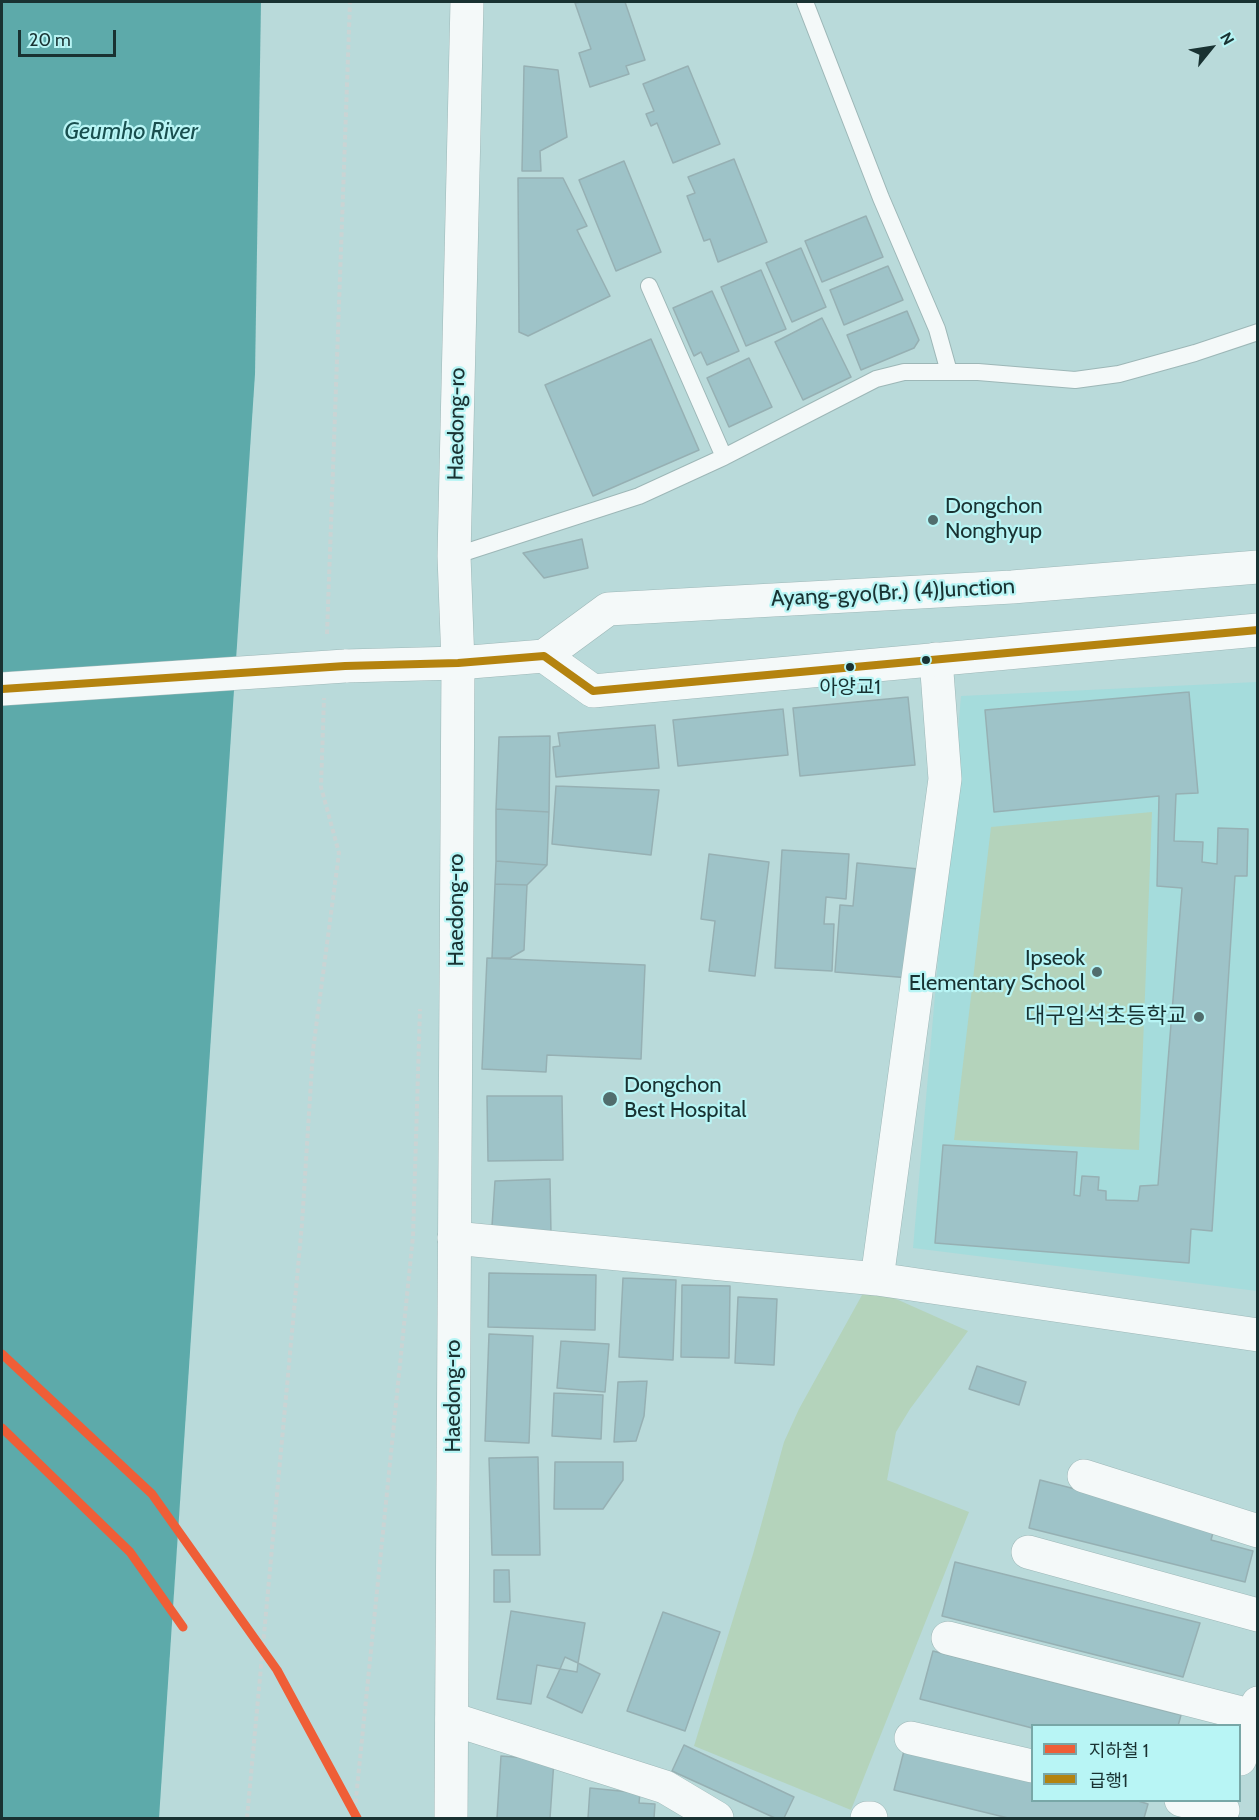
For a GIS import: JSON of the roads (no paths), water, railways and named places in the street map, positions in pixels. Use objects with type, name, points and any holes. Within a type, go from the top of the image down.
[{"type":"street","name":"Haedong-ro","points":[[451,1818],[458,663],[454,556],[467,2]]},
{"type":"street","name":"Ayang-gyo(Br.) (4)Junction","points":[[544,656],[608,609],[1012,587],[1257,567]]},
{"type":"street","points":[[2,688],[336,656],[458,663],[544,656],[593,691],[1257,630]]},
{"type":"street","points":[[877,1279],[945,779],[936,659]]},
{"type":"street","points":[[454,1238],[877,1279],[1257,1335]]},
{"type":"street","points":[[1084,1476],[1257,1531]]},
{"type":"street","points":[[1028,1552],[1257,1615]]},
{"type":"street","points":[[948,1638],[1256,1709],[1241,1753]]},
{"type":"street","points":[[452,1719],[665,1786],[717,1818]]},
{"type":"street","points":[[910,1738],[1031,1766]]},
{"type":"street","points":[[1189,1802],[1223,1810]]},
{"type":"lane","points":[[805,2],[881,198],[937,329],[949,372]]},
{"type":"lane","points":[[649,286],[724,457]]},
{"type":"lane","points":[[454,556],[639,496],[724,457],[876,379],[904,372],[978,372],[1075,380],[1119,374],[1195,353],[1257,332]]},
{"type":"water","name":"Geumho River","points":[[2,2],[261,2],[255,374],[159,1818],[2,1818]]},
{"type":"metro line","name":"1","points":[[2,1354],[152,1494],[277,1670],[357,1818]]},
{"type":"metro line","name":"1","points":[[2,1428],[130,1552],[183,1627]]},
{"type":"place","name":"Dongchon Nonghyup","points":[[933,520]]},
{"type":"place","name":"아양교1","points":[[850,667]]},
{"type":"place","name":"Ipseok Elementary School","points":[[1097,972]]},
{"type":"place","name":"대구입석초등학교","points":[[1199,1017]]},
{"type":"place","name":"Dongchon Best Hospital","points":[[610,1099]]}]
